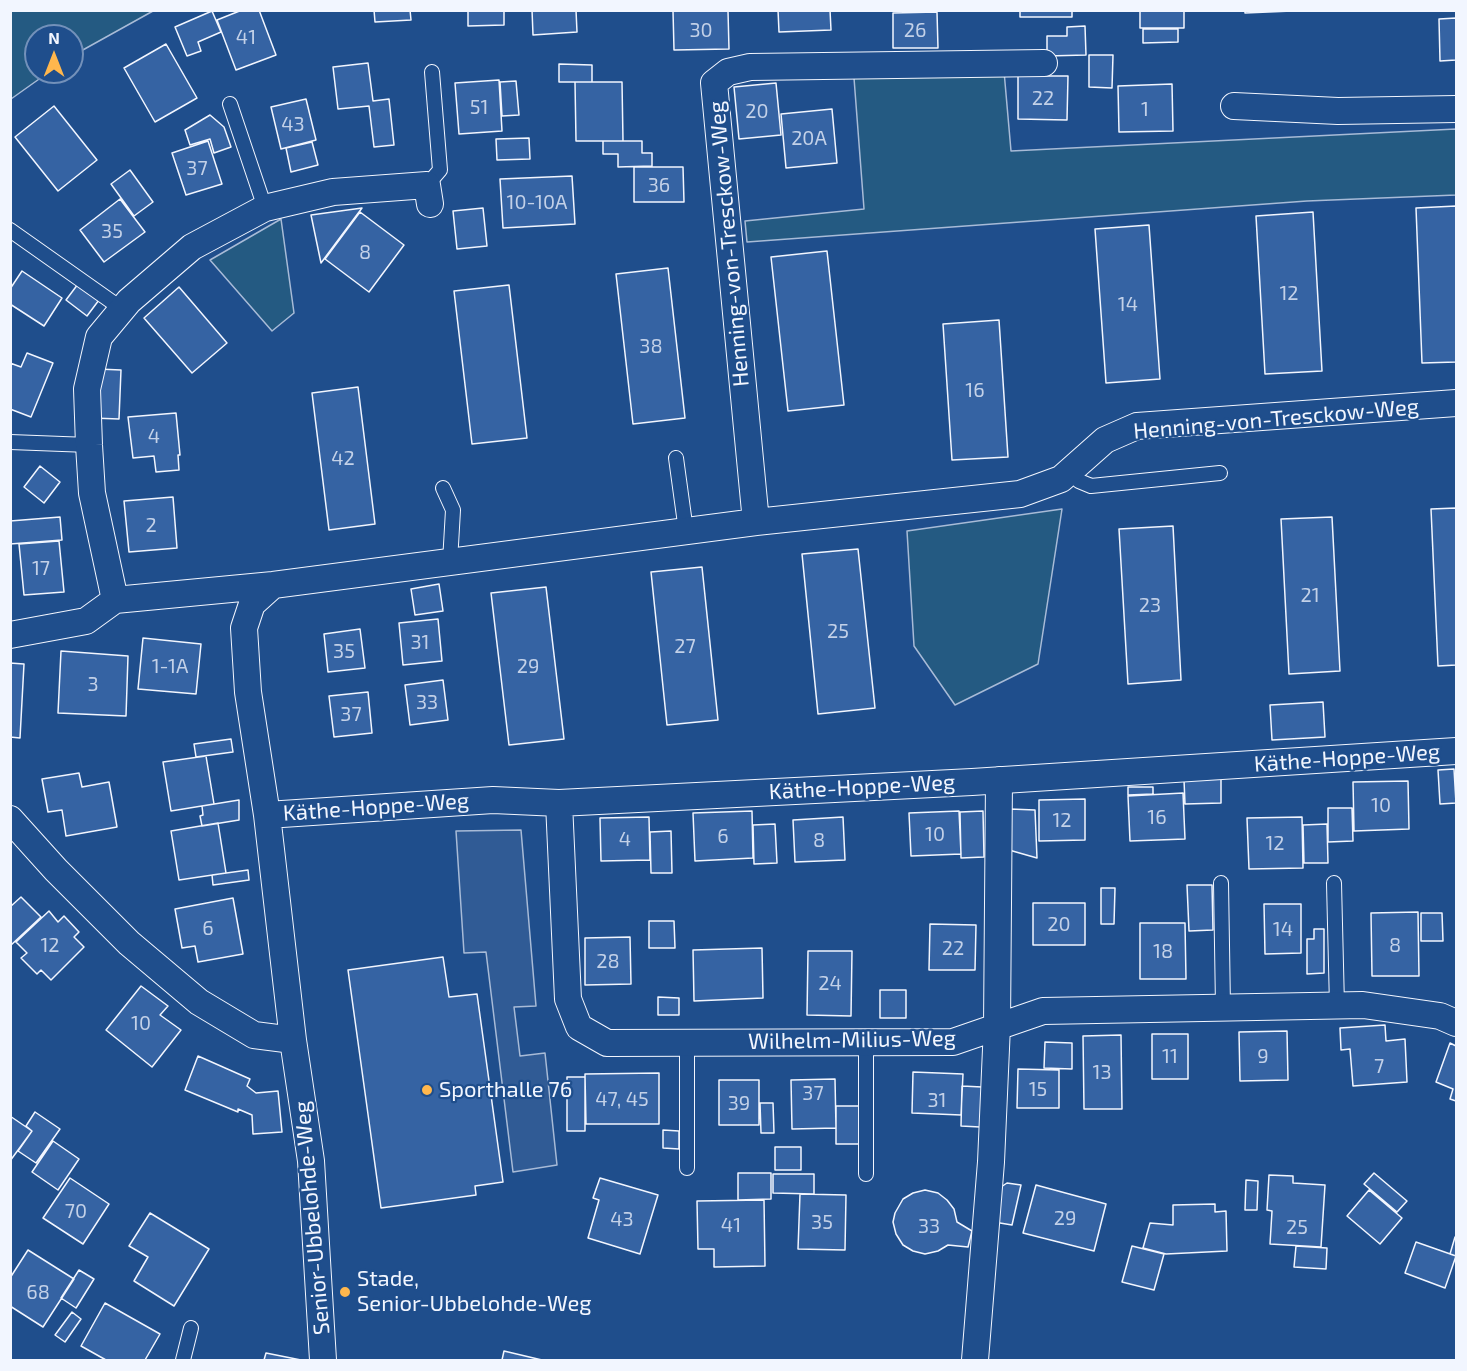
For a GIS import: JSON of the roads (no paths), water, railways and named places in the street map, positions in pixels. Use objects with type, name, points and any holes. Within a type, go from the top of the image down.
[{"type":"street","name":"Henning-von-Tresckow-Weg","points":[[756,522],[714,83],[728,72],[750,67],[1044,63]]},
{"type":"street","points":[[1234,106],[1338,111],[1456,109]]},
{"type":"street","points":[[10,635],[86,621],[115,600],[92,493],[87,389],[99,337],[129,301],[192,247],[265,207],[333,192],[428,194]]},
{"type":"street","name":"Henning-von-Tresckow-Weg","points":[[115,600],[273,585],[756,522],[1020,494],[1061,479],[1105,440],[1137,426],[1456,403]]},
{"type":"street","name":"Senior-Ubbelohde-Weg","points":[[273,585],[252,604],[244,628],[248,692],[267,815],[293,1040],[311,1161],[324,1360]]},
{"type":"street","name":"Käthe-Hoppe-Weg","points":[[267,815],[493,800],[559,803],[999,780],[1456,751]]},
{"type":"street","points":[[975,1360],[991,1162],[997,1026],[999,780]]},
{"type":"street","name":"Wilhelm-Milius-Weg","points":[[559,803],[568,999],[579,1027],[607,1043],[953,1042],[1043,1011],[1363,1005],[1440,1016],[1456,1023]]},
{"type":"street","points":[[10,819],[56,870],[129,943],[199,1002],[254,1035],[293,1040]]},
{"type":"lane","points":[[428,194],[440,170],[432,72]]},
{"type":"lane","points":[[230,104],[265,207]]},
{"type":"lane","points":[[10,230],[122,309]]},
{"type":"lane","points":[[10,442],[88,445]]},
{"type":"lane","points":[[676,458],[686,531]]},
{"type":"lane","points":[[1070,471],[1080,481],[1091,486],[1220,473]]},
{"type":"lane","points":[[443,489],[453,510],[450,562]]},
{"type":"lane","points":[[1334,882],[1337,1006]]},
{"type":"lane","points":[[1221,883],[1223,1007]]},
{"type":"lane","points":[[866,1042],[866,1174]]},
{"type":"lane","points":[[687,1043],[687,1168]]},
{"type":"lane","points":[[183,1360],[191,1328]]},
{"type":"place","name":"Sporthalle 76","points":[[427,1090]]},
{"type":"place","name":"Stade, Senior-Ubbelohde-Weg","points":[[345,1292]]}]
